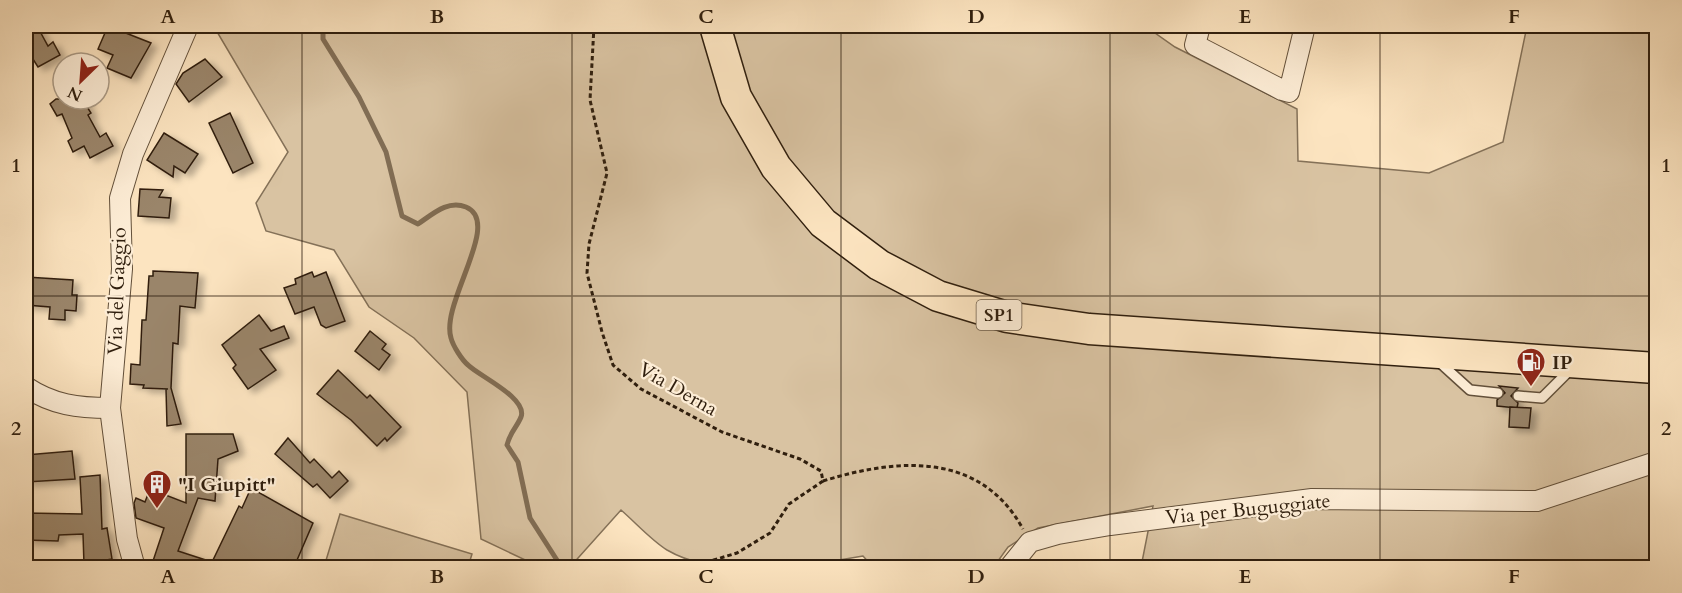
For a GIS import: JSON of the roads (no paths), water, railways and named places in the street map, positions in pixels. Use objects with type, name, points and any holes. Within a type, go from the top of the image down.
[{"type":"main road","name":"SP1","points":[[715,26],[736,97],[776,167],[823,223],[879,264],[938,296],[1007,317],[1089,328],[1656,368]]},
{"type":"street","name":"Via del Gaggio","points":[[135,567],[127,539],[111,408],[122,269],[120,198],[133,154],[188,26]]},
{"type":"street","points":[[1200,26],[1195,45],[1289,92],[1305,26]]},
{"type":"street","points":[[26,387],[44,399],[59,404],[111,408]]},
{"type":"street","name":"Via per Buguggiate","points":[[1009,567],[1030,542],[1058,534],[1110,525],[1311,499],[1537,501],[1656,462]]},
{"type":"lane","points":[[1426,351],[1470,390],[1498,393]]},
{"type":"lane","points":[[1518,396],[1542,398],[1579,362]]},
{"type":"waterway","points":[[323,26],[323,39],[359,97],[386,152],[402,216],[418,224],[435,212],[453,205],[466,207],[476,216],[478,229],[475,246],[454,305],[450,323],[451,338],[466,363],[510,395],[521,410],[521,417],[507,445],[518,462],[530,518],[562,568]]},
{"type":"place","name":"IP","points":[[1531,388]]},
{"type":"place","name":"\"I Giupitt\"","points":[[157,510]]}]
